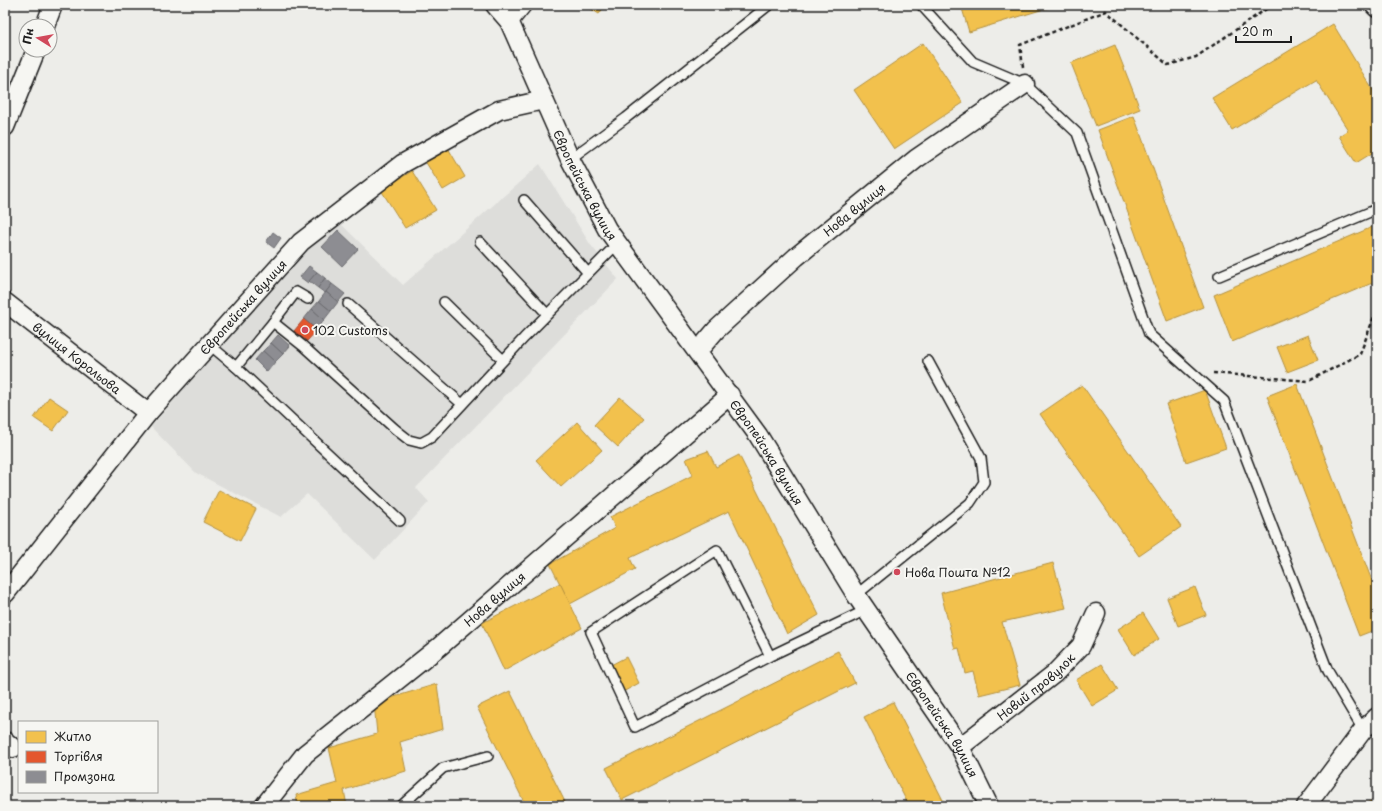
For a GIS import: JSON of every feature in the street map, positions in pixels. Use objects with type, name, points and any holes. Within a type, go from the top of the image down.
[{"type":"street","points":[[48,18],[54,5]]},
{"type":"street","name":"Європейська вулиця","points":[[495,5],[509,21],[570,159],[607,229],[758,434],[856,595],[960,747],[989,806]]},
{"type":"street","points":[[509,21],[522,5]]},
{"type":"street","points":[[1374,5],[1377,8]]},
{"type":"street","points":[[5,127],[33,58]]},
{"type":"street","name":"Нова вулиця","points":[[698,351],[716,330],[796,257],[916,159],[1025,84]]},
{"type":"street","name":"Європейська вулиця","points":[[5,594],[148,413],[301,242],[402,164],[499,110],[544,100]]},
{"type":"street","name":"вулиця Корольова","points":[[5,302],[148,413]]},
{"type":"street","name":"Нова вулиця","points":[[264,806],[305,754],[439,647],[730,395]]},
{"type":"street","name":"Новий провулок","points":[[960,747],[1054,674],[1082,646],[1096,613]]},
{"type":"street","points":[[1306,806],[1363,730],[1377,717]]},
{"type":"lane","points":[[570,159],[626,118],[769,5]]},
{"type":"lane","points":[[922,5],[973,62],[1025,84],[1077,133],[1149,334],[1224,401],[1328,671],[1363,730]]},
{"type":"lane","points":[[524,200],[588,273]]},
{"type":"lane","points":[[1219,276],[1377,209]]},
{"type":"lane","points":[[480,242],[547,314]]},
{"type":"lane","points":[[273,322],[303,346],[394,429],[409,440],[421,442],[432,437],[547,314],[618,243]]},
{"type":"lane","points":[[236,368],[296,292],[308,299]]},
{"type":"lane","points":[[444,302],[503,360]]},
{"type":"lane","points":[[348,304],[462,404]]},
{"type":"lane","points":[[217,351],[400,521]]},
{"type":"lane","points":[[856,595],[970,503],[984,482],[981,458],[928,361]]},
{"type":"lane","points":[[770,656],[718,550],[591,632],[635,727],[770,656],[866,610]]},
{"type":"lane","points":[[401,806],[443,768],[488,756]]},
{"type":"path","points":[[1025,84],[1020,45],[1106,10],[1168,65],[1196,57],[1272,5]]},
{"type":"path","points":[[1190,371],[1309,381],[1360,354],[1377,309]]},
{"type":"shaded area","points":[[540,164],[590,244],[618,279],[416,488],[429,502],[375,560],[307,494],[281,517],[196,473],[151,427],[310,244],[338,221],[403,285]]},
{"type":"building: Житло","points":[[585,5],[605,5],[599,14]]},
{"type":"building: Житло","points":[[961,5],[1057,5],[969,32]]},
{"type":"building: Житло","points":[[1333,24],[1377,97],[1377,150],[1356,163],[1339,136],[1348,130],[1316,80],[1232,130],[1212,98]]},
{"type":"building: Житло","points":[[923,43],[963,103],[894,149],[854,90]]},
{"type":"building: Житло","points":[[1115,45],[1140,109],[1096,126],[1071,63]]},
{"type":"building: Житло","points":[[1134,116],[1203,307],[1167,321],[1098,130]]},
{"type":"building: Житло","points":[[448,148],[465,177],[443,190],[425,161]]},
{"type":"building: Житло","points":[[412,171],[436,210],[405,228],[381,190]]},
{"type":"building: Житло","points":[[1377,225],[1377,281],[1232,342],[1214,295]]},
{"type":"building: Житло","points":[[1308,335],[1318,360],[1287,372],[1277,347]]},
{"type":"building: Житло","points":[[1297,384],[1377,594],[1377,629],[1359,636],[1267,396]]},
{"type":"building: Житло","points":[[1082,385],[1181,527],[1139,556],[1040,414]]},
{"type":"building: Житло","points":[[1205,390],[1226,448],[1186,462],[1166,404]]},
{"type":"building: Житло","points":[[49,397],[68,410],[53,431],[34,418]]},
{"type":"building: Житло","points":[[620,397],[644,418],[618,447],[594,425]]},
{"type":"building: Житло","points":[[577,422],[602,450],[561,487],[536,460]]},
{"type":"building: Житло","points":[[708,451],[716,467],[739,455],[819,615],[787,634],[729,511],[630,558],[635,569],[570,604],[550,564],[615,528],[610,517],[693,475],[686,459]]},
{"type":"building: Житло","points":[[219,490],[256,509],[240,541],[203,522]]},
{"type":"building: Житло","points":[[1053,563],[1066,608],[1002,622],[1020,685],[979,695],[973,671],[965,673],[959,648],[955,649],[941,593]]},
{"type":"building: Житло","points":[[560,583],[582,628],[504,671],[482,623]]},
{"type":"building: Житло","points":[[1195,587],[1206,615],[1178,626],[1167,598]]},
{"type":"building: Житло","points":[[1143,613],[1159,639],[1134,655],[1118,629]]},
{"type":"building: Житло","points":[[838,651],[855,683],[622,800],[606,768]]},
{"type":"building: Житло","points":[[626,657],[639,683],[623,692],[609,666]]},
{"type":"building: Житло","points":[[1102,664],[1118,690],[1092,706],[1076,680]]},
{"type":"building: Житло","points":[[437,684],[443,729],[400,742],[406,771],[344,790],[347,806],[298,806],[296,795],[337,783],[329,748],[377,734],[374,703]]},
{"type":"building: Житло","points":[[510,691],[567,806],[526,806],[477,707]]},
{"type":"building: Житло","points":[[893,702],[946,806],[909,806],[864,717]]},
{"type":"building: Житло","points":[[1377,799],[1377,806],[1358,806]]},
{"type":"building: Торгівля","name":"102 Customs","points":[[304,319],[317,330],[307,341],[294,331]]},
{"type":"building: Промзона","points":[[338,230],[358,249],[342,266],[322,247]]},
{"type":"building: Промзона","points":[[273,232],[281,238],[274,248],[266,242]]},
{"type":"building: Промзона","points":[[309,266],[317,272],[308,283],[300,277]]},
{"type":"building: Промзона","points":[[317,272],[325,278],[318,288],[309,281]]},
{"type":"building: Промзона","points":[[325,278],[332,284],[325,293],[318,288]]},
{"type":"building: Промзона","points":[[332,284],[345,294],[338,302],[326,292]]},
{"type":"building: Промзона","points":[[326,292],[338,302],[331,311],[319,301]]},
{"type":"building: Промзона","points":[[319,301],[331,311],[324,320],[312,309]]},
{"type":"building: Промзона","points":[[312,309],[324,320],[317,330],[304,319]]},
{"type":"building: Промзона","points":[[278,335],[290,346],[283,354],[271,343]]},
{"type":"building: Промзона","points":[[271,343],[283,354],[275,362],[263,351]]},
{"type":"building: Промзона","points":[[263,351],[275,362],[267,372],[255,360]]},
{"type":"place","name":"102 Customs","points":[[305,330]]},
{"type":"place","name":"Нова Пошта №12","points":[[897,572]]}]
